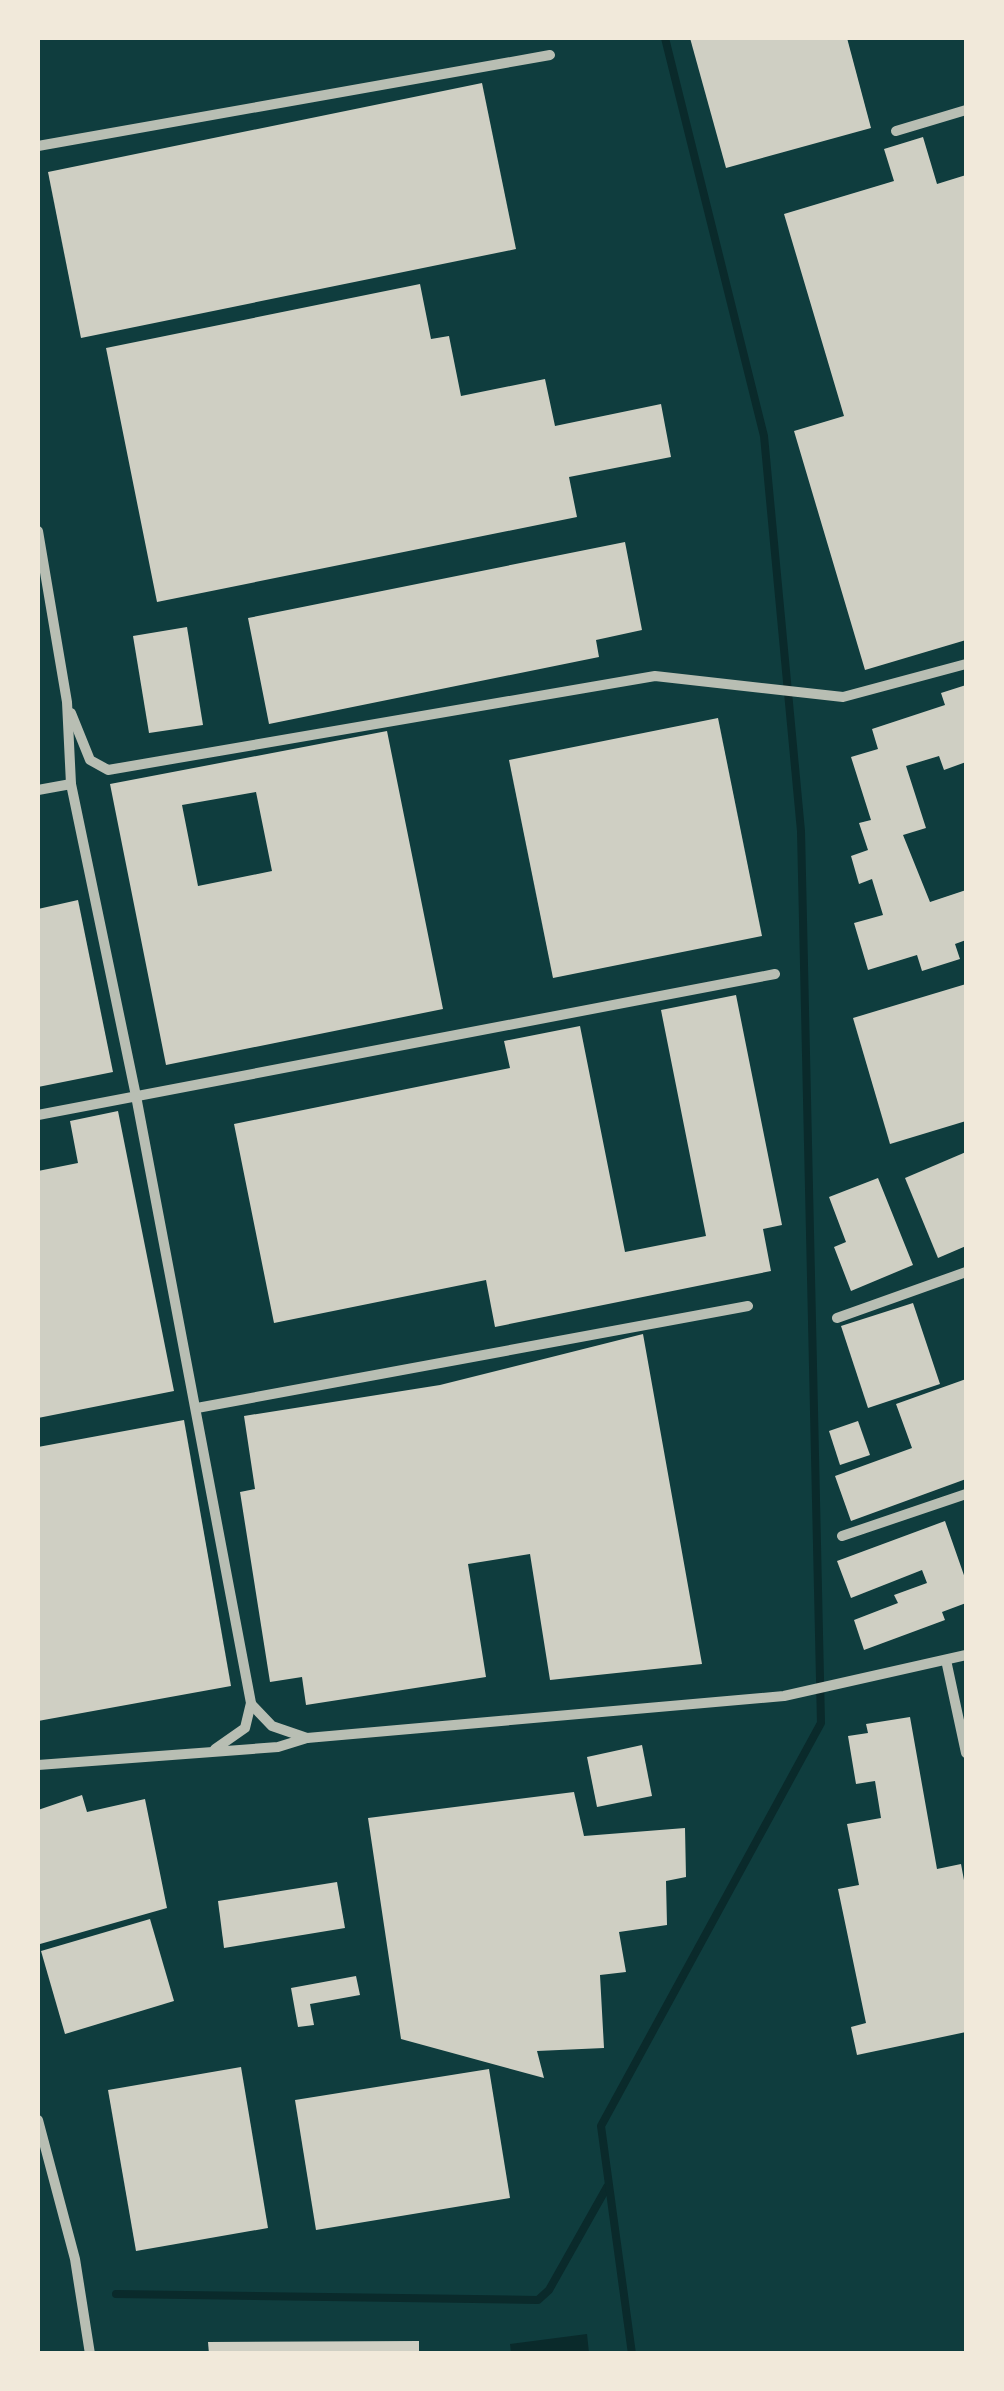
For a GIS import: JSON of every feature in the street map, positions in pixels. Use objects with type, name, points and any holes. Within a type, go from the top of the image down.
[{"type":"street","points":[[38,146],[550,55]]},
{"type":"street","points":[[896,131],[966,110]]},
{"type":"street","points":[[38,530],[67,702],[71,784],[197,1408],[250,1703],[246,1728],[215,1749]]},
{"type":"street","points":[[67,702],[90,760],[108,770],[654,676],[712,680],[814,697],[885,689],[966,664]]},
{"type":"street","points":[[38,790],[71,784]]},
{"type":"street","points":[[38,1115],[776,974]]},
{"type":"street","points":[[838,1318],[966,1272]]},
{"type":"street","points":[[197,1408],[748,1306]]},
{"type":"street","points":[[842,1536],[966,1494]]},
{"type":"street","points":[[38,1765],[278,1747],[308,1738],[784,1696],[966,1655]]},
{"type":"street","points":[[946,1660],[966,1753]]},
{"type":"street","points":[[250,1703],[272,1726],[308,1738]]},
{"type":"street","points":[[38,2120],[75,2259],[90,2354]]},
{"type":"water","points":[[587,2334],[589,2353],[511,2353],[510,2344]]},
{"type":"building","points":[[690,38],[847,38],[871,128],[726,168]]},
{"type":"building","points":[[482,83],[516,249],[81,338],[48,172]]},
{"type":"building","points":[[923,137],[937,184],[966,175],[966,640],[865,670],[794,431],[844,416],[784,214],[894,181],[884,149]]},
{"type":"building","points":[[420,284],[431,339],[449,336],[461,396],[545,379],[555,426],[661,404],[671,457],[569,477],[577,517],[157,602],[106,348]]},
{"type":"building","points":[[625,542],[642,630],[596,640],[599,657],[269,724],[248,618]]},
{"type":"building","points":[[187,627],[203,725],[149,733],[133,636]]},
{"type":"building","points":[[966,685],[966,762],[944,770],[939,756],[906,766],[926,828],[903,835],[930,902],[966,890],[966,940],[955,944],[960,959],[922,971],[917,955],[868,970],[854,923],[883,915],[872,879],[859,884],[851,856],[868,850],[859,823],[871,820],[851,757],[878,749],[872,729],[945,705],[941,693]]},
{"type":"building","points":[[718,718],[762,936],[553,978],[509,760]]},
{"type":"building","points":[[387,731],[443,1009],[166,1065],[110,784]],"holes":[[[256,792],[272,871],[198,886],[182,805]]]},
{"type":"building","points":[[78,900],[113,1072],[38,1087],[38,909]]},
{"type":"building","points":[[966,984],[966,1121],[890,1144],[853,1018]]},
{"type":"building","points":[[736,995],[782,1225],[763,1229],[771,1271],[495,1327],[486,1280],[274,1323],[234,1124],[510,1068],[504,1041],[580,1026],[625,1252],[706,1236],[661,1010]]},
{"type":"building","points":[[118,1111],[174,1391],[38,1418],[38,1171],[78,1163],[70,1121]]},
{"type":"building","points":[[966,1152],[966,1246],[938,1258],[905,1178]]},
{"type":"building","points":[[878,1178],[913,1265],[851,1291],[834,1247],[846,1242],[829,1197]]},
{"type":"building","points":[[913,1303],[940,1384],[868,1408],[841,1326]]},
{"type":"building","points":[[643,1334],[702,1664],[550,1680],[530,1554],[468,1564],[486,1677],[306,1705],[302,1677],[270,1682],[240,1492],[255,1489],[244,1416],[440,1385]]},
{"type":"building","points":[[966,1379],[966,1479],[851,1521],[835,1476],[912,1448],[896,1404]]},
{"type":"building","points":[[184,1420],[231,1686],[38,1721],[38,1447]]},
{"type":"building","points":[[858,1421],[870,1455],[840,1465],[829,1431]]},
{"type":"building","points":[[945,1521],[966,1581],[966,1603],[942,1612],[945,1620],[864,1650],[854,1620],[898,1603],[894,1595],[927,1583],[922,1570],[851,1598],[837,1561]]},
{"type":"building","points":[[910,1717],[937,1869],[961,1864],[966,1891],[966,2032],[857,2055],[851,2027],[866,2023],[838,1889],[859,1885],[847,1824],[881,1818],[875,1781],[856,1784],[848,1736],[868,1733],[866,1724]]},
{"type":"building","points":[[642,1745],[652,1796],[597,1807],[587,1757]]},
{"type":"building","points":[[574,1792],[584,1836],[685,1828],[686,1877],[666,1881],[667,1925],[619,1932],[626,1972],[600,1975],[604,2048],[537,2051],[544,2078],[401,2039],[368,1818]]},
{"type":"building","points":[[82,1795],[87,1812],[145,1799],[167,1908],[40,1944],[38,1810]]},
{"type":"building","points":[[337,1882],[345,1928],[224,1948],[218,1901]]},
{"type":"building","points":[[150,1919],[174,2001],[65,2034],[41,1951]]},
{"type":"building","points":[[356,1976],[360,1995],[310,2004],[314,2025],[298,2027],[291,1988]]},
{"type":"building","points":[[241,2067],[268,2228],[136,2251],[108,2090]]},
{"type":"building","points":[[489,2069],[510,2198],[316,2230],[295,2100]]},
{"type":"building","points":[[419,2341],[419,2354],[209,2354],[208,2342]]},
{"type":"waterway","points":[[632,2354],[601,2126],[821,1723],[801,831],[764,436],[665,38]]},
{"type":"waterway","points":[[116,2294],[538,2300],[549,2290],[607,2187]]}]
